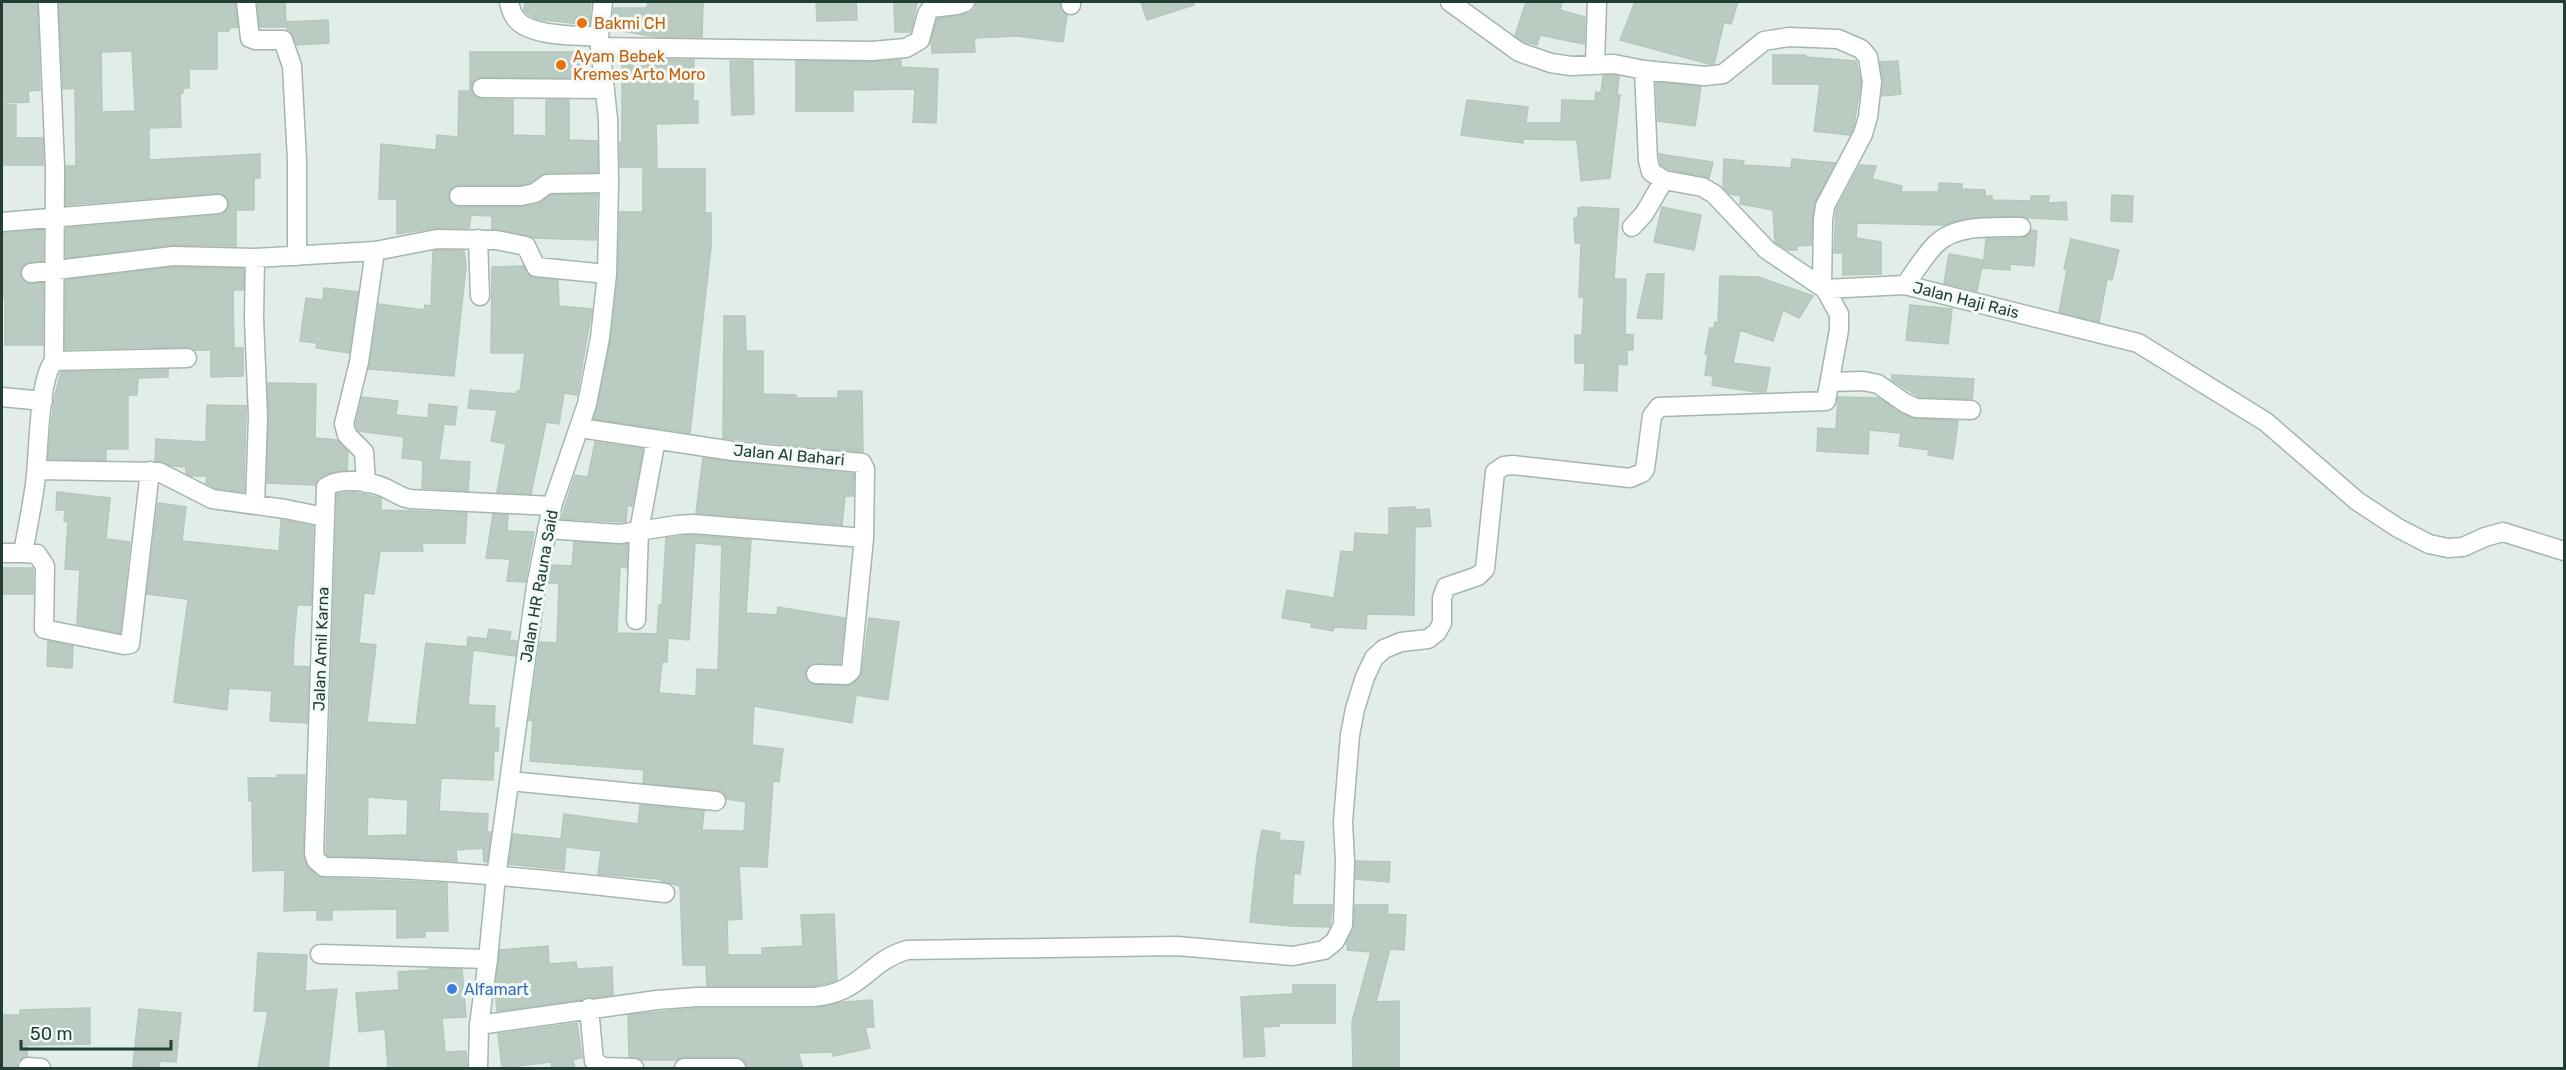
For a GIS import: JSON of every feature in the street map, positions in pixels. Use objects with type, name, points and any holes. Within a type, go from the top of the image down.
[{"type":"street","points":[[23,553],[37,470],[48,369],[54,361],[54,120],[48,2]]},
{"type":"street","points":[[246,2],[250,38],[283,40],[292,66],[297,160],[297,256]]},
{"type":"street","points":[[509,2],[516,20],[537,31],[600,42],[872,51],[906,48],[920,40],[927,14],[931,8],[965,2]]},
{"type":"street","name":"Jalan HR Rauna Said","points":[[478,1068],[479,1025],[496,877],[536,586],[552,506],[580,428],[600,338],[607,274],[609,183],[608,119],[600,42],[603,2]]},
{"type":"street","points":[[1449,2],[1519,52],[1551,63],[1571,66],[1595,63],[1705,76],[1724,74],[1764,41],[1789,37],[1838,39],[1861,49],[1868,57],[1872,82],[1865,126],[1856,152],[1831,192],[1824,213],[1823,288]]},
{"type":"street","points":[[1595,63],[1597,2]]},
{"type":"street","points":[[479,1025],[589,1008],[697,997],[814,997],[832,994],[845,989],[882,960],[907,950],[1178,946],[1293,956],[1324,950],[1335,941],[1343,925],[1345,862],[1343,822],[1350,735],[1365,677],[1374,658],[1384,649],[1401,642],[1428,639],[1437,632],[1442,623],[1443,592],[1446,587],[1478,576],[1485,569],[1493,477],[1499,468],[1513,465],[1637,476],[1645,469],[1652,416],[1659,407],[1826,401],[1839,330],[1839,314],[1836,304],[1823,288],[1767,250],[1714,194],[1702,188],[1656,177],[1649,167],[1644,70]]},
{"type":"street","points":[[482,88],[605,89]]},
{"type":"street","points":[[1632,227],[1644,214],[1664,180]]},
{"type":"street","points":[[459,196],[521,196],[535,193],[547,184],[609,183]]},
{"type":"street","points":[[2,222],[218,204]]},
{"type":"street","points":[[1905,285],[1936,244],[1946,237],[1984,227],[2021,227]]},
{"type":"street","points":[[32,273],[173,256],[255,258],[297,256],[375,251],[424,240],[477,239],[526,246],[536,267],[607,274]]},
{"type":"street","points":[[477,239],[480,296]]},
{"type":"street","points":[[366,483],[364,452],[347,435],[344,424],[359,362],[375,251]]},
{"type":"street","points":[[255,258],[254,318],[258,417],[255,505]]},
{"type":"street","name":"Jalan Haji Rais","points":[[1823,288],[1905,285],[2138,343],[2266,422],[2357,501],[2398,528],[2429,544],[2448,549],[2463,547],[2503,532],[2565,551]]},
{"type":"street","points":[[54,361],[187,358]]},
{"type":"street","points":[[1830,382],[1863,381],[1878,384],[1905,404],[1916,408],[1971,410]]},
{"type":"street","points":[[2,397],[43,401]]},
{"type":"street","name":"Jalan Al Bahari","points":[[580,428],[732,451],[862,463],[865,469],[864,538],[851,671],[846,675],[816,674]]},
{"type":"street","points":[[636,620],[639,531],[656,439]]},
{"type":"street","points":[[37,470],[150,471],[167,475],[212,499],[325,517]]},
{"type":"street","points":[[2,553],[37,554],[45,566],[44,629],[124,645],[130,644],[150,471]]},
{"type":"street","name":"Jalan Amil Karna","points":[[496,877],[387,868],[324,867],[316,860],[314,853],[326,487],[339,481],[366,483],[383,487],[398,496],[410,499],[552,506]]},
{"type":"street","points":[[547,529],[600,534],[678,525],[707,525],[864,538]]},
{"type":"street","points":[[510,781],[716,801]]},
{"type":"street","points":[[496,877],[532,878],[665,893]]},
{"type":"street","points":[[320,954],[488,959]]},
{"type":"street","points":[[589,1008],[594,1061],[603,1067],[634,1068]]},
{"type":"street","points":[[684,1068],[736,1068]]},
{"type":"building","points":[[2,2],[37,2],[40,90],[28,91],[29,102],[2,103]]},
{"type":"building","points":[[59,2],[235,2],[238,27],[229,28],[229,31],[217,31],[217,69],[189,69],[189,88],[183,88],[183,93],[180,93],[181,127],[149,128],[149,160],[260,154],[260,178],[254,178],[254,210],[236,210],[236,246],[172,245],[66,258],[66,228],[219,215],[225,213],[229,204],[227,197],[217,193],[66,205],[66,166],[76,166],[75,88],[63,89]],"holes":[[[132,51],[135,111],[102,112],[101,52]]]},
{"type":"building","points":[[257,2],[285,2],[286,27],[260,27]]},
{"type":"building","points":[[525,2],[591,2],[589,25],[536,19],[524,11]]},
{"type":"building","points":[[648,2],[703,2],[702,37],[656,37],[611,29],[614,8],[647,8]]},
{"type":"building","points":[[816,2],[856,2],[857,20],[817,21]]},
{"type":"building","points":[[894,2],[917,2],[911,32],[895,32]]},
{"type":"building","points":[[976,2],[1060,2],[1061,10],[1067,15],[1063,42],[1017,36],[974,38],[975,52],[932,53],[931,41],[937,19],[969,13],[975,9]]},
{"type":"building","points":[[1141,2],[1194,2],[1194,5],[1147,20]]},
{"type":"building","points":[[1526,2],[1562,2],[1560,10],[1585,17],[1584,44],[1540,35],[1537,45],[1515,36]]},
{"type":"building","points":[[1635,2],[1738,2],[1731,24],[1724,22],[1714,64],[1709,64],[1620,40]]},
{"type":"building","points":[[328,20],[329,43],[297,45],[287,30],[287,22]]},
{"type":"building","points":[[470,52],[581,52],[581,78],[482,77],[473,82],[471,88],[473,94],[481,99],[513,100],[513,135],[546,136],[546,100],[569,100],[569,140],[597,141],[598,172],[547,173],[530,183],[520,185],[458,185],[449,191],[450,202],[459,207],[521,207],[538,204],[551,195],[597,194],[596,240],[534,238],[492,229],[492,216],[471,215],[469,228],[437,228],[397,234],[397,199],[379,199],[381,144],[436,150],[437,135],[458,137],[459,91],[470,91]]},
{"type":"building","points":[[1773,55],[1806,55],[1806,57],[1856,61],[1861,82],[1854,125],[1850,135],[1814,131],[1820,84],[1773,84]]},
{"type":"building","points":[[622,59],[694,60],[693,101],[698,101],[698,123],[656,124],[657,167],[620,167]]},
{"type":"building","points":[[901,60],[901,67],[938,69],[936,123],[913,122],[915,89],[853,90],[853,111],[796,111],[796,61]]},
{"type":"building","points":[[730,61],[753,61],[754,114],[732,115]]},
{"type":"building","points":[[1898,61],[1901,94],[1882,96],[1883,81],[1880,62]]},
{"type":"building","points":[[1603,76],[1619,76],[1617,95],[1620,95],[1610,178],[1581,181],[1577,140],[1523,139],[1523,143],[1461,135],[1467,100],[1528,107],[1526,123],[1561,123],[1562,100],[1595,101],[1596,92],[1601,93]]},
{"type":"building","points":[[1656,82],[1701,87],[1695,126],[1658,121]]},
{"type":"building","points":[[2,105],[16,105],[16,138],[43,138],[43,165],[2,165]]},
{"type":"building","points":[[1659,154],[1713,162],[1709,178],[1668,169],[1661,165]]},
{"type":"building","points":[[1724,159],[1744,161],[1743,165],[1791,168],[1792,159],[1835,163],[1814,204],[1811,245],[1797,246],[1797,250],[1788,250],[1775,242],[1773,210],[1740,204],[1741,196],[1730,194],[1723,187]]},
{"type":"building","points":[[1860,165],[1876,166],[1872,179],[1902,186],[1901,192],[1939,192],[1939,183],[1962,184],[1962,189],[1985,190],[1985,196],[1992,196],[1992,200],[2031,201],[2031,196],[2049,196],[2048,203],[2066,202],[2067,220],[2000,216],[1963,219],[1944,225],[1857,223],[1856,238],[1881,242],[1881,274],[1843,275],[1843,253],[1834,253],[1836,210]]},
{"type":"building","points":[[643,169],[705,169],[705,213],[711,213],[711,247],[690,433],[594,419],[611,339],[618,275],[620,212],[643,212]]},
{"type":"building","points":[[2112,195],[2133,196],[2132,222],[2111,221]]},
{"type":"building","points":[[1662,207],[1701,215],[1694,250],[1654,242]]},
{"type":"building","points":[[1578,208],[1619,209],[1614,279],[1626,279],[1625,334],[1633,335],[1633,350],[1627,350],[1627,365],[1618,364],[1617,391],[1584,390],[1585,363],[1575,363],[1575,335],[1582,335],[1584,297],[1579,297],[1581,243],[1575,243],[1574,218],[1578,218]]},
{"type":"building","points":[[43,230],[43,260],[25,264],[20,274],[27,284],[43,283],[43,345],[5,345],[2,233]]},
{"type":"building","points":[[2032,230],[2037,231],[2034,266],[2010,264],[2010,270],[1983,268],[1986,239],[2021,238],[2027,236]]},
{"type":"building","points":[[2071,239],[2119,250],[2112,280],[2107,279],[2099,322],[2059,312],[2067,270],[2064,269]]},
{"type":"building","points":[[433,251],[464,251],[466,267],[454,376],[369,369],[379,304],[424,310],[425,305],[431,306]]},
{"type":"building","points":[[1949,254],[1983,260],[1977,291],[1944,283]]},
{"type":"building","points":[[523,266],[530,276],[558,280],[559,306],[592,309],[577,395],[564,393],[559,424],[546,422],[531,494],[497,492],[506,444],[491,441],[497,410],[468,408],[470,390],[517,394],[517,391],[520,391],[525,353],[491,353],[492,267]]},
{"type":"building","points":[[174,267],[244,269],[243,290],[233,290],[234,348],[243,348],[243,376],[211,377],[211,350],[195,350],[187,347],[65,349],[66,280]]},
{"type":"building","points":[[1647,274],[1664,274],[1662,319],[1637,318]]},
{"type":"building","points":[[1720,276],[1758,277],[1813,296],[1799,318],[1783,310],[1773,341],[1740,330],[1733,363],[1770,368],[1766,392],[1712,385],[1713,376],[1705,375],[1708,355],[1705,354],[1710,328],[1714,328],[1715,322],[1718,323]]},
{"type":"building","points":[[324,288],[358,292],[349,353],[316,348],[317,343],[300,341],[306,298],[323,300]]},
{"type":"building","points":[[1910,305],[1952,309],[1948,344],[1906,340]]},
{"type":"building","points":[[724,316],[745,316],[746,351],[763,351],[763,394],[796,395],[796,398],[838,398],[838,391],[862,391],[863,452],[723,438]]},
{"type":"building","points":[[168,370],[168,377],[138,378],[137,395],[128,395],[128,449],[106,449],[106,460],[48,459],[54,399],[61,372]]},
{"type":"building","points":[[1892,375],[1974,379],[1972,399],[1919,397],[1892,380]]},
{"type":"building","points":[[268,383],[316,384],[315,438],[337,440],[348,452],[347,470],[326,474],[315,485],[267,483]]},
{"type":"building","points":[[362,397],[398,401],[396,415],[428,418],[429,404],[457,407],[455,425],[444,424],[439,460],[470,462],[468,491],[422,488],[422,460],[402,458],[404,437],[357,429]]},
{"type":"building","points":[[1838,397],[1878,398],[1912,418],[1958,421],[1953,459],[1928,455],[1929,450],[1899,446],[1901,433],[1869,430],[1868,454],[1817,451],[1818,428],[1836,429]]},
{"type":"building","points":[[207,405],[246,406],[244,492],[215,488],[206,483],[207,476],[191,476],[186,473],[186,467],[155,461],[156,439],[206,442]]},
{"type":"building","points":[[595,442],[643,449],[632,506],[627,506],[626,522],[561,519],[575,475],[588,477]]},
{"type":"building","points":[[703,458],[854,474],[853,496],[845,496],[842,525],[696,513]]},
{"type":"building","points":[[57,492],[110,498],[106,539],[130,542],[120,633],[77,624],[80,570],[65,569],[68,522],[64,521],[65,510],[56,510]]},
{"type":"building","points":[[353,492],[381,498],[381,510],[467,513],[465,543],[422,543],[423,551],[380,551],[374,594],[364,593],[359,643],[376,645],[367,722],[416,725],[426,643],[467,647],[468,637],[487,639],[489,629],[511,632],[509,640],[517,641],[515,656],[473,650],[468,705],[495,706],[494,728],[499,728],[498,751],[494,751],[493,780],[441,778],[439,811],[488,814],[487,832],[491,832],[487,862],[484,862],[483,848],[456,850],[457,861],[328,856],[326,854],[337,494]],"holes":[[[368,797],[408,800],[407,835],[367,836]]]},
{"type":"building","points":[[158,503],[186,507],[182,541],[279,551],[281,520],[313,526],[311,605],[297,605],[293,666],[309,667],[307,723],[270,721],[272,691],[229,688],[227,710],[174,702],[188,599],[147,594]]},
{"type":"building","points":[[1415,507],[1415,510],[1429,509],[1431,526],[1415,527],[1414,615],[1367,614],[1366,629],[1334,627],[1333,631],[1311,627],[1312,623],[1282,618],[1287,590],[1334,598],[1341,551],[1354,552],[1355,533],[1389,535],[1389,508]]},
{"type":"building","points":[[493,514],[508,515],[507,531],[534,532],[525,582],[507,581],[510,559],[486,558]]},
{"type":"building","points":[[693,535],[751,540],[746,613],[777,615],[778,607],[845,618],[840,664],[810,664],[805,674],[811,684],[846,686],[853,684],[862,673],[869,618],[899,622],[888,700],[856,695],[852,723],[754,706],[752,745],[783,749],[779,782],[773,781],[767,867],[739,866],[742,919],[727,920],[728,955],[762,955],[762,948],[803,946],[801,915],[834,914],[837,980],[813,986],[707,986],[706,965],[683,965],[680,886],[661,881],[661,879],[598,874],[601,851],[566,847],[564,870],[509,864],[513,834],[561,839],[564,814],[638,824],[640,805],[704,811],[702,830],[744,831],[746,802],[727,799],[723,792],[718,790],[643,783],[644,770],[530,761],[533,721],[529,720],[540,642],[557,643],[559,583],[548,583],[552,565],[572,566],[574,542],[627,544],[627,568],[620,567],[617,633],[657,634],[659,605],[662,605],[666,538]],"holes":[[[695,543],[722,545],[718,670],[697,669],[696,696],[659,693],[662,662],[667,662],[668,638],[689,640]]]},
{"type":"building","points":[[2,568],[33,568],[33,594],[2,594]]},
{"type":"building","points":[[48,641],[73,646],[72,668],[47,666]]},
{"type":"building","points":[[277,775],[305,775],[303,853],[309,868],[324,878],[447,883],[448,931],[425,931],[425,937],[397,938],[397,909],[332,910],[332,920],[317,920],[317,910],[284,911],[285,870],[253,871],[252,801],[249,801],[248,778],[277,778]]},
{"type":"building","points":[[1262,830],[1280,833],[1279,840],[1304,842],[1300,874],[1294,873],[1292,905],[1332,905],[1330,927],[1250,922]]},
{"type":"building","points":[[1356,861],[1390,862],[1389,882],[1356,879]]},
{"type":"building","points":[[1355,905],[1388,905],[1387,914],[1406,915],[1404,950],[1390,949],[1376,1002],[1399,1001],[1399,1068],[1353,1068],[1352,1022],[1371,952],[1347,950],[1347,941],[1354,926]]},
{"type":"building","points":[[548,946],[549,964],[576,962],[577,969],[612,967],[613,995],[497,1011],[495,990],[500,950]]},
{"type":"building","points":[[258,953],[307,955],[305,991],[337,989],[328,1068],[258,1068],[268,1011],[254,1011]]},
{"type":"building","points":[[429,968],[462,969],[466,1017],[442,1018],[445,1052],[466,1051],[467,1068],[388,1068],[385,1029],[359,1032],[356,993],[399,990],[398,972],[429,970]]},
{"type":"building","points":[[1293,985],[1335,985],[1335,1023],[1279,1023],[1279,1026],[1263,1027],[1265,1056],[1244,1057],[1241,997],[1293,994]]},
{"type":"building","points":[[872,1000],[874,1027],[865,1027],[870,1048],[833,1056],[833,1052],[798,1053],[803,1068],[747,1068],[745,1062],[736,1057],[642,1060],[629,1057],[628,1015],[697,1008],[815,1008],[843,1002]]},
{"type":"building","points":[[90,1008],[90,1044],[27,1045],[27,1056],[17,1061],[17,1068],[2,1068],[2,1015],[20,1015],[20,1010]]},
{"type":"building","points":[[139,1009],[181,1013],[176,1062],[160,1061],[159,1068],[133,1066]]},
{"type":"building","points":[[577,1023],[582,1058],[573,1059],[575,1068],[552,1068],[551,1062],[502,1068],[498,1034]]},
{"type":"place","name":"Bakmi CH","points":[[582,23]]},
{"type":"place","name":"Ayam Bebek Kremes Arto Moro","points":[[561,65]]},
{"type":"place","name":"Alfamart","points":[[452,989]]}]
